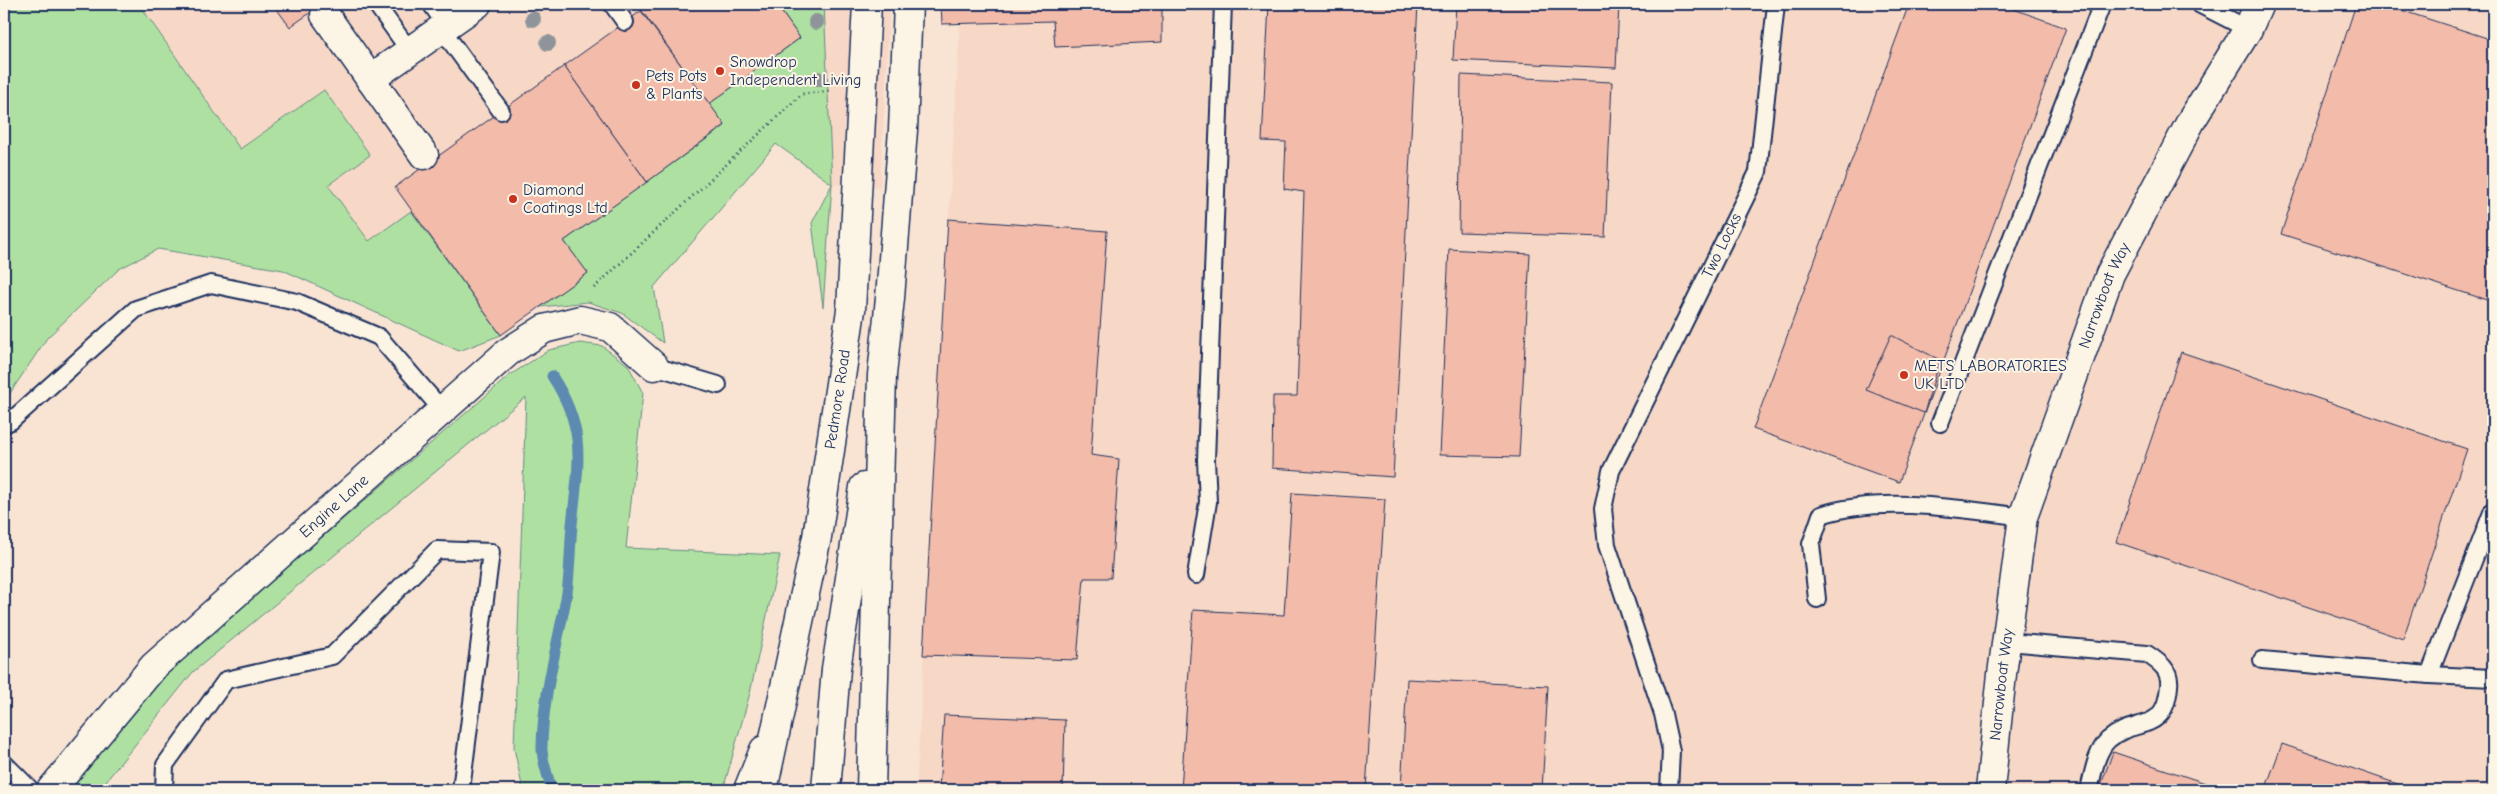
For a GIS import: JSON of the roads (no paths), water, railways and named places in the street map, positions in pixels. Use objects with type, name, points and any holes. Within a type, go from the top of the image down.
[{"type":"main road","points":[[370,79],[409,50],[439,19],[477,4]]},
{"type":"main road","points":[[861,4],[865,39]]},
{"type":"main road","name":"Pedmore Road","points":[[763,790],[817,537],[851,310],[867,4]]},
{"type":"main road","points":[[826,790],[836,668],[882,375],[903,130],[908,4]]},
{"type":"main road","name":"Narrowboat Way","points":[[1990,790],[2023,517],[2110,274],[2191,121],[2248,29],[2259,4]]},
{"type":"main road","points":[[325,15],[424,155]]},
{"type":"main road","name":"Engine Lane","points":[[52,790],[154,666],[508,352],[544,329],[580,320],[610,327],[654,366]]},
{"type":"main road","points":[[871,790],[882,375]]},
{"type":"main road","points":[[748,790],[779,714]]},
{"type":"lane","points":[[376,4],[409,50]]},
{"type":"lane","points":[[612,4],[625,22]]},
{"type":"lane","points":[[1196,575],[1208,502],[1206,460],[1223,4]]},
{"type":"lane","name":"Two Locks","points":[[1669,790],[1671,751],[1663,714],[1607,545],[1603,508],[1611,471],[1758,172],[1776,4]]},
{"type":"lane","points":[[1940,423],[2102,4]]},
{"type":"lane","points":[[2198,4],[2248,29]]},
{"type":"lane","points":[[439,19],[500,111]]},
{"type":"lane","points":[[4,424],[11,421],[136,309],[211,284],[297,302],[379,337],[442,410]]},
{"type":"lane","points":[[654,366],[718,385]]},
{"type":"lane","points":[[1817,598],[1811,544],[1821,515],[1844,507],[1937,505],[2023,517]]},
{"type":"lane","points":[[2429,675],[2493,510]]},
{"type":"lane","points":[[164,790],[165,765],[226,680],[332,656],[437,550],[491,552],[461,790]]},
{"type":"lane","points":[[2007,642],[2147,654],[2163,664],[2170,680],[2168,704],[2160,716],[2143,725],[2121,732],[2107,741],[2096,760],[2089,790]]},
{"type":"lane","points":[[2262,660],[2429,675],[2493,678]]},
{"type":"lane","points":[[4,763],[31,790]]},
{"type":"waterway","points":[[551,790],[543,757],[543,726],[548,688],[567,593],[578,466],[576,431],[571,414],[552,376]]},
{"type":"place","name":"Snowdrop Independent Living","points":[[720,71]]},
{"type":"place","name":"Pets Pots & Plants","points":[[636,85]]},
{"type":"place","name":"Diamond Coatings Ltd","points":[[513,199]]},
{"type":"place","name":"METS LABORATORIES UK LTD","points":[[1904,375]]}]
